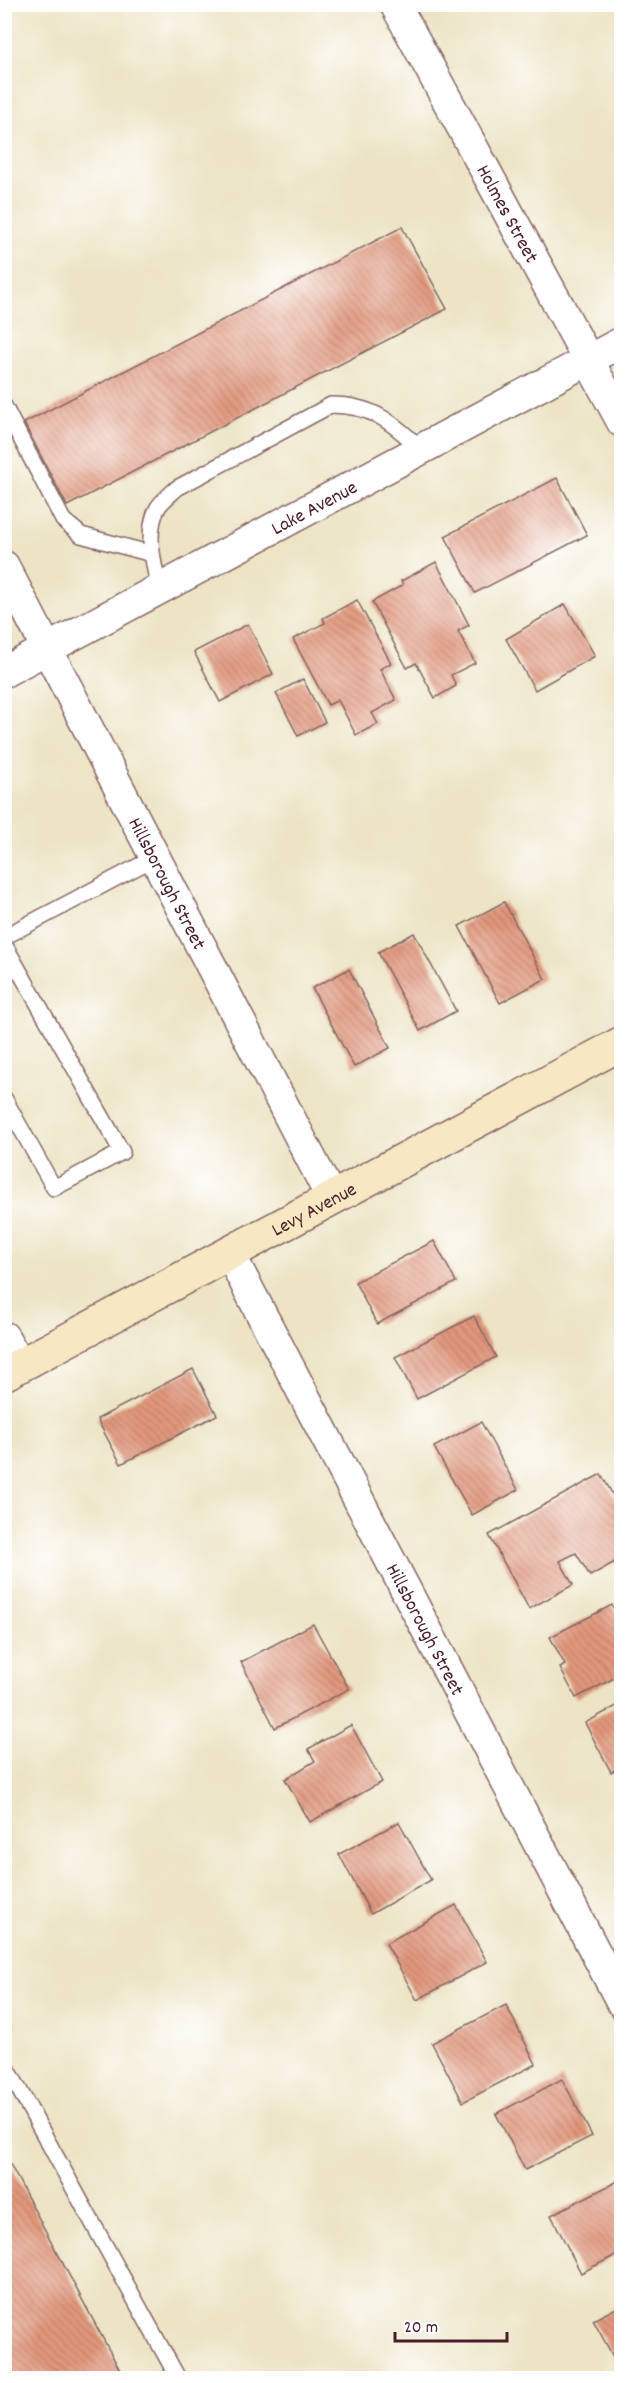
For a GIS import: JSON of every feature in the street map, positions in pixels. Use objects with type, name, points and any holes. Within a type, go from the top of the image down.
[{"type":"street","name":"Holmes Street","points":[[395,4],[621,422]]},
{"type":"street","name":"Lake Avenue","points":[[4,672],[621,342]]},
{"type":"street","name":"Hillsborough Street","points":[[4,566],[332,1198]]},
{"type":"street","name":"Levy Avenue","points":[[12,1370],[621,1043]]},
{"type":"street","name":"Hillsborough Street","points":[[230,1254],[621,2003]]},
{"type":"street","points":[[4,1337],[12,1370]]},
{"type":"lane","points":[[159,590],[152,554],[152,525],[158,507],[177,488],[330,405],[346,405],[369,410],[395,426],[421,450]]},
{"type":"lane","points":[[4,406],[63,520],[81,535],[152,554]]},
{"type":"lane","points":[[4,937],[156,857]]},
{"type":"lane","points":[[4,944],[122,1152],[54,1188],[4,1098]]},
{"type":"lane","points":[[4,2062],[178,2379]]},
{"type":"building","points":[[402,227],[447,309],[67,506],[24,423]]},
{"type":"building","points":[[557,478],[587,535],[475,593],[445,536]]},
{"type":"building","points":[[436,562],[469,625],[458,631],[475,663],[451,675],[456,686],[435,698],[416,663],[407,668],[372,602],[403,585],[401,581]]},
{"type":"building","points":[[357,600],[391,663],[380,669],[396,700],[372,713],[378,724],[356,735],[338,700],[328,705],[293,639],[325,623],[323,618]]},
{"type":"building","points":[[565,604],[595,656],[535,690],[506,639]]},
{"type":"building","points":[[248,624],[273,674],[220,702],[194,652]]},
{"type":"building","points":[[303,679],[325,722],[298,736],[276,693]]},
{"type":"building","points":[[504,902],[545,979],[500,1003],[459,926]]},
{"type":"building","points":[[414,933],[456,1011],[420,1031],[378,952]]},
{"type":"building","points":[[349,969],[390,1048],[354,1067],[312,988]]},
{"type":"building","points":[[434,1241],[456,1282],[377,1324],[355,1282]]},
{"type":"building","points":[[474,1316],[496,1357],[417,1399],[395,1357]]},
{"type":"building","points":[[193,1369],[217,1415],[121,1464],[97,1419]]},
{"type":"building","points":[[481,1422],[518,1490],[472,1515],[434,1447]]},
{"type":"building","points":[[601,1474],[622,1511],[622,1558],[590,1576],[576,1553],[560,1561],[573,1585],[529,1609],[489,1535]]},
{"type":"building","points":[[612,1605],[622,1624],[622,1674],[576,1698],[560,1668],[565,1665],[550,1637]]},
{"type":"building","points":[[313,1624],[349,1689],[275,1728],[241,1662]]},
{"type":"building","points":[[622,1703],[622,1766],[611,1772],[585,1723]]},
{"type":"building","points":[[351,1725],[382,1782],[310,1822],[285,1779],[315,1761],[308,1749]]},
{"type":"building","points":[[399,1822],[431,1880],[371,1914],[339,1854]]},
{"type":"building","points":[[456,1905],[487,1962],[417,2000],[386,1943]]},
{"type":"building","points":[[506,2005],[536,2064],[463,2102],[432,2043]]},
{"type":"building","points":[[562,2079],[592,2136],[525,2170],[496,2114]]},
{"type":"building","points":[[4,2153],[124,2378],[4,2378]]},
{"type":"building","points":[[618,2181],[622,2188],[622,2252],[581,2273],[551,2215]]},
{"type":"building","points":[[622,2305],[622,2366],[619,2367],[593,2320]]}]
